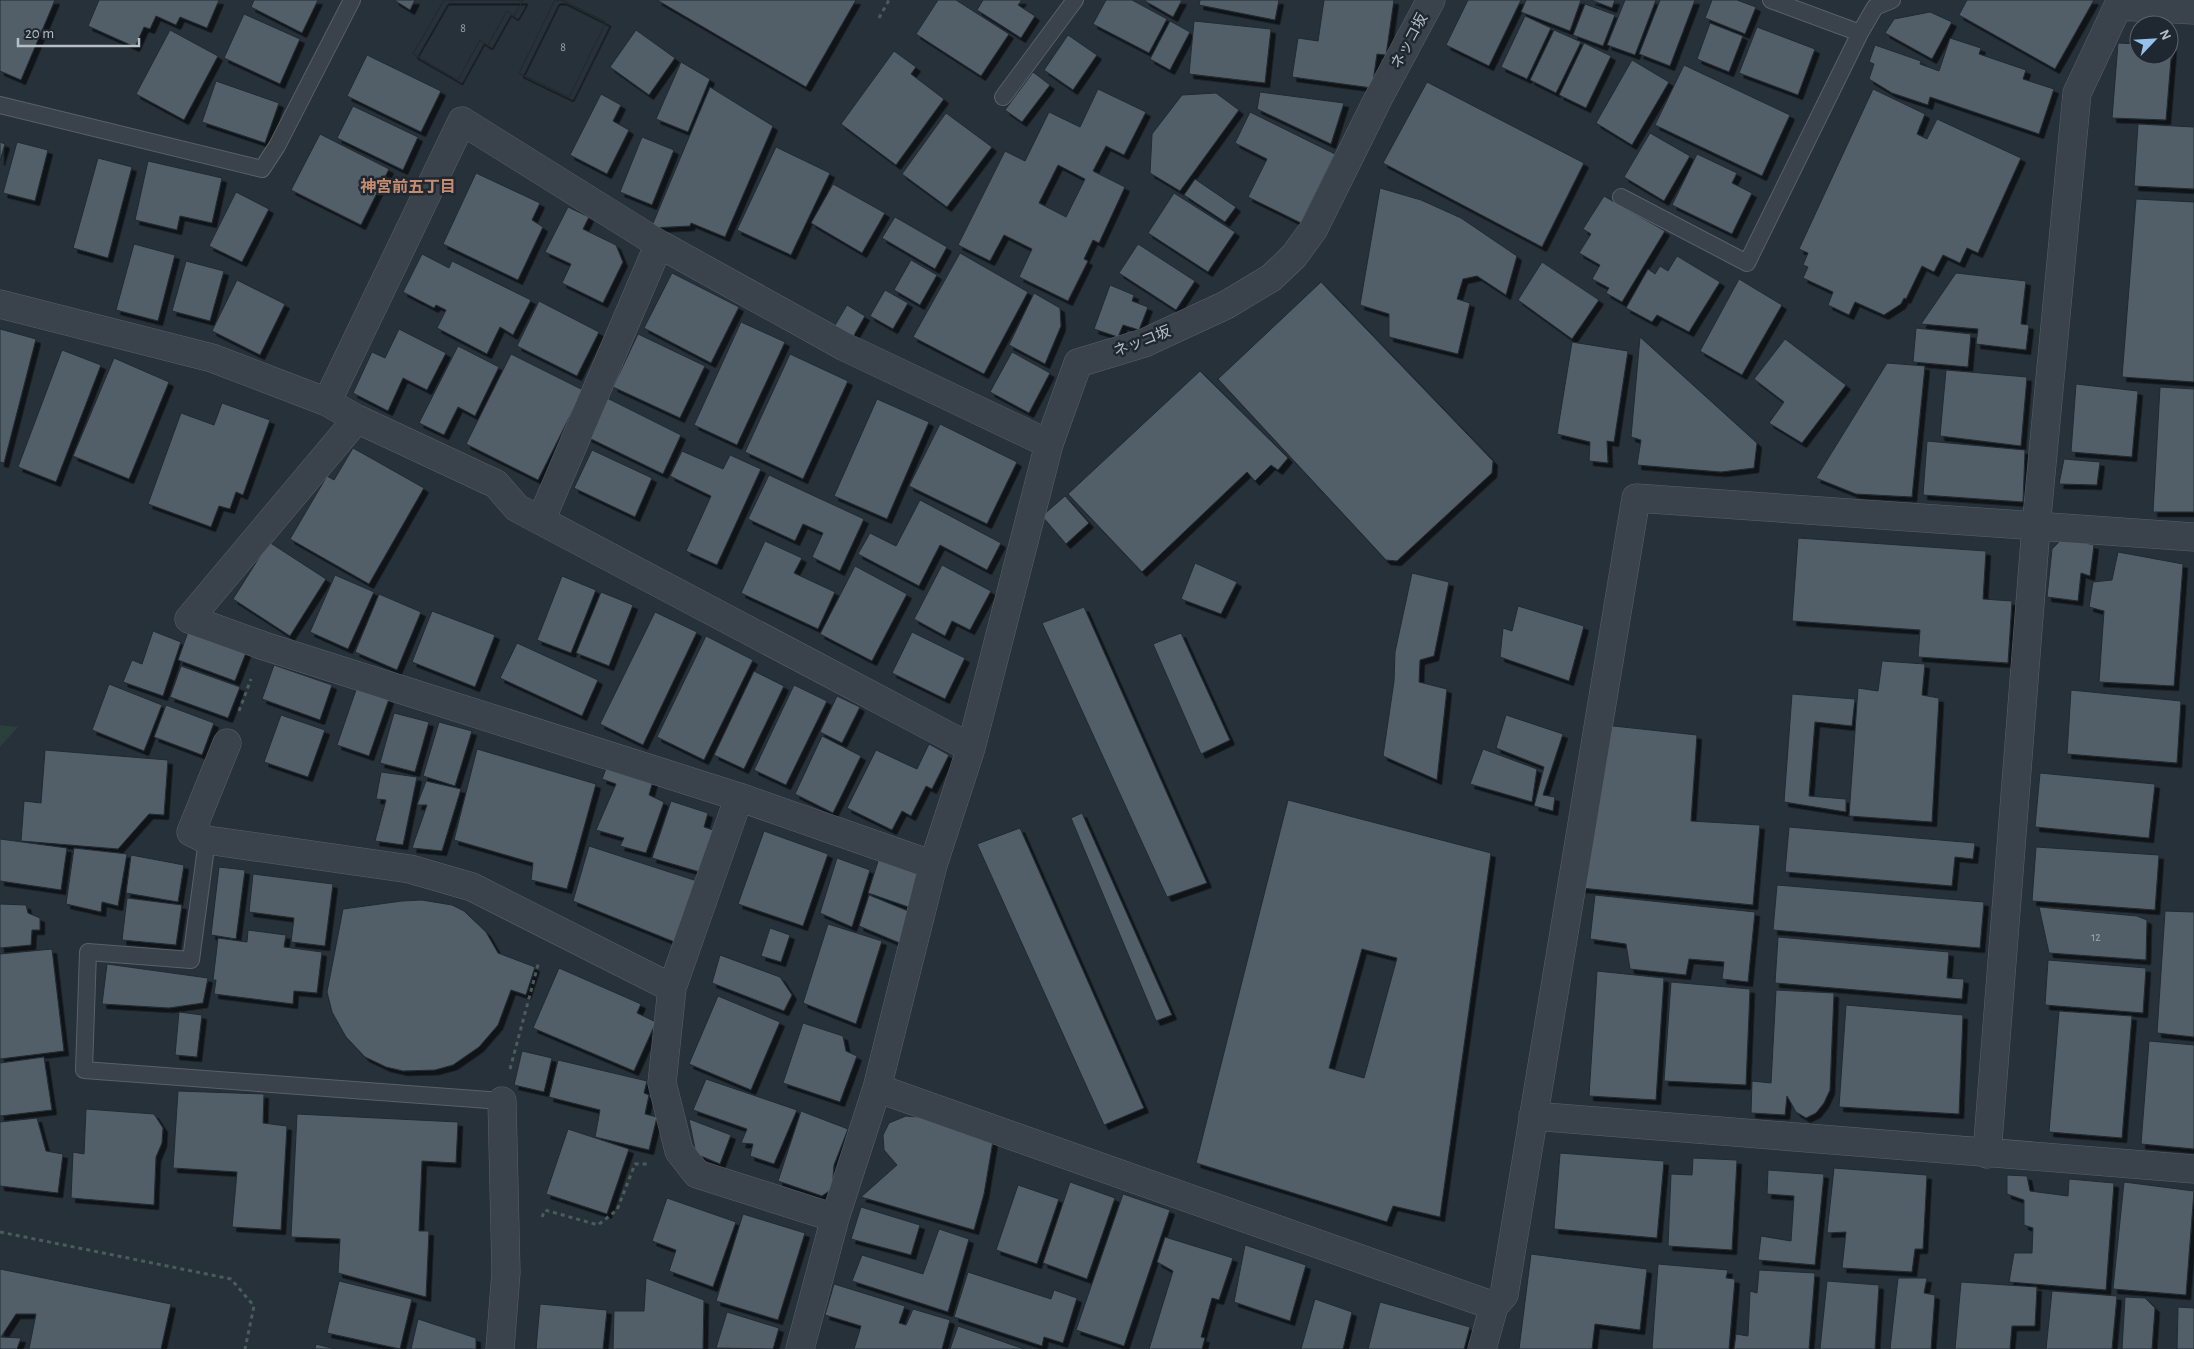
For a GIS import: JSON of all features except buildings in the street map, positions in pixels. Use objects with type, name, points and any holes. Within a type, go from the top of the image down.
[{"type":"street","name":"ネッコ坂","points":[[800,1349],[835,1218],[877,1088],[933,865],[971,748],[1049,444],[1078,363],[1144,344],[1226,304],[1271,278],[1294,256],[1313,230],[1371,113],[1431,0]]},
{"type":"street","points":[[1987,1154],[2036,527],[2077,92],[2118,6],[2194,10]]},
{"type":"street","points":[[327,402],[462,120],[660,244],[845,347],[1049,444]]},
{"type":"street","points":[[541,520],[660,244]]},
{"type":"street","points":[[0,304],[212,358],[327,402],[496,484],[517,508],[971,748]]},
{"type":"street","points":[[357,418],[189,619],[264,646],[739,797],[933,865]]},
{"type":"street","points":[[1482,1349],[1494,1306],[1504,1294],[1636,498],[2036,527],[2194,536]]},
{"type":"street","points":[[227,743],[191,832],[206,840],[410,869],[472,887],[672,988]]},
{"type":"street","points":[[739,797],[672,988],[662,1082],[679,1150],[697,1174],[835,1218]]},
{"type":"street","points":[[877,1088],[1494,1306]]},
{"type":"street","points":[[500,1349],[506,1272],[502,1101]]},
{"type":"street","points":[[1533,1116],[1987,1154],[2194,1169]]},
{"type":"lane","points":[[0,105],[262,169],[277,146],[352,0]]},
{"type":"lane","points":[[1003,97],[1075,0]]},
{"type":"lane","points":[[1771,0],[1860,33]]},
{"type":"lane","points":[[1621,197],[1747,263],[1860,33],[1875,7],[1892,0]]},
{"type":"lane","points":[[206,840],[190,960],[88,952],[84,1070],[502,1101]]},
{"type":"path","points":[[879,18],[889,0]]},
{"type":"path","points":[[227,743],[264,646]]},
{"type":"path","points":[[502,1101],[548,927]]},
{"type":"path","points":[[506,1238],[534,1238],[544,1210],[598,1225],[617,1210],[635,1164],[690,1164]]},
{"type":"path","points":[[0,1232],[231,1279],[254,1306],[245,1349]]},
{"type":"green space","points":[[0,725],[18,727],[0,747]]},
{"type":"district","name":"神宮前五丁目","points":[[408,186]]}]
